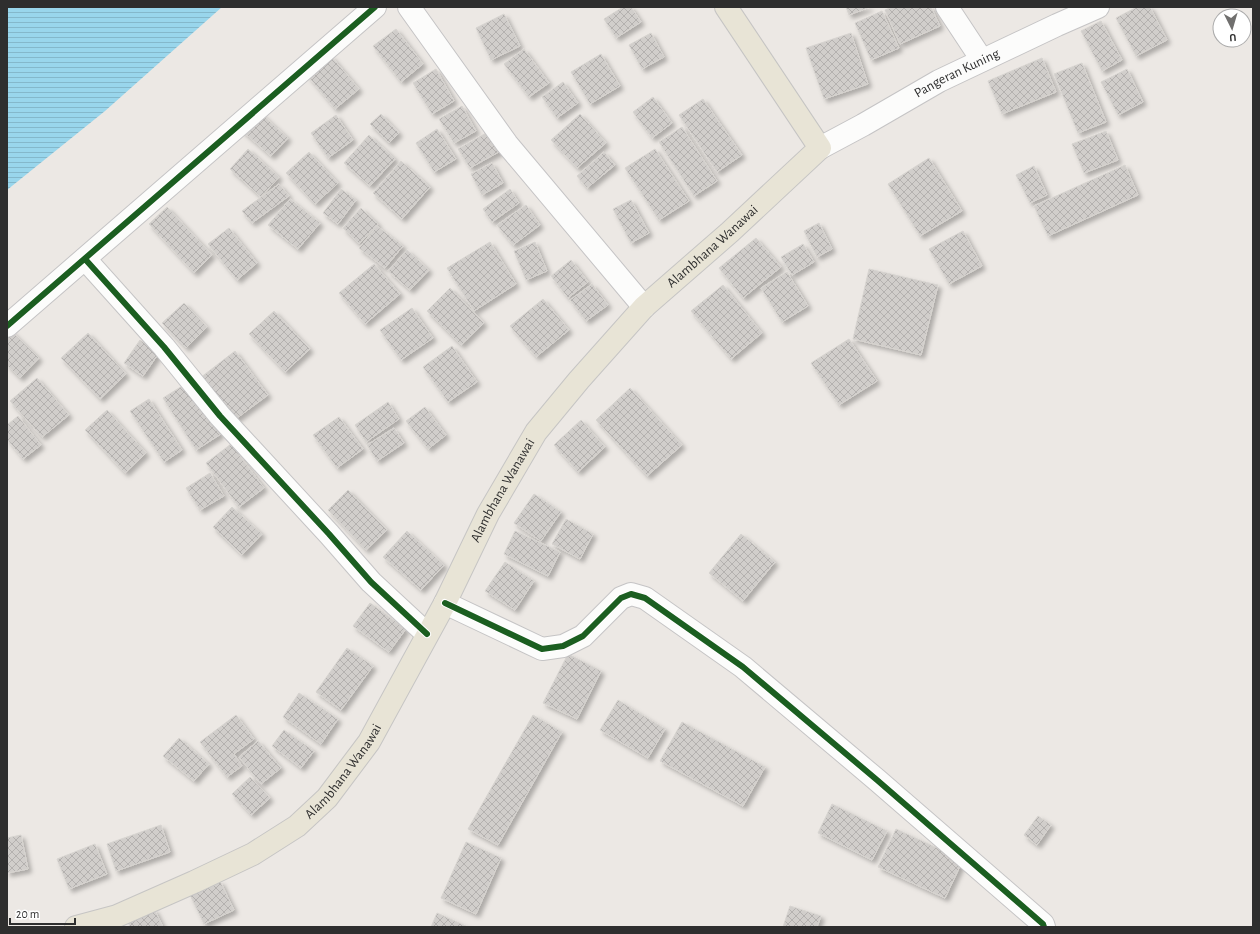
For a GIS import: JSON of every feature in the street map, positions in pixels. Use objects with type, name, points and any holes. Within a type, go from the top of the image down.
[{"type":"main road","points":[[726,7],[820,148]]},
{"type":"main road","name":"Alambhana Wanawai","points":[[76,927],[117,916],[253,854],[297,826],[327,798],[369,742],[445,603],[488,514],[536,432],[574,386],[644,307],[730,232],[820,148]]},
{"type":"street","points":[[7,326],[375,7]]},
{"type":"street","points":[[409,7],[507,144],[644,307]]},
{"type":"street","points":[[947,7],[982,60]]},
{"type":"street","name":"Pangeran Kuning","points":[[820,148],[939,81],[1057,24],[1098,7]]},
{"type":"street","points":[[85,259],[164,347],[220,416],[329,534],[371,582],[427,634]]},
{"type":"street","points":[[445,603],[542,649],[563,646],[583,636],[621,598],[631,594],[645,598],[743,667],[877,780],[1043,924],[1044,927]]},
{"type":"water","points":[[7,7],[222,7],[105,111],[7,190]]},
{"type":"building","points":[[623,7],[631,7],[641,22],[616,38],[604,19]]},
{"type":"building","points":[[846,7],[870,7],[849,15]]},
{"type":"building","points":[[892,7],[931,7],[940,26],[900,44],[885,10]]},
{"type":"building","points":[[1137,7],[1150,7],[1167,40],[1136,56],[1116,18]]},
{"type":"building","points":[[882,11],[899,48],[871,60],[855,23]]},
{"type":"building","points":[[504,14],[520,46],[491,60],[476,28]]},
{"type":"building","points":[[1101,21],[1122,60],[1102,71],[1081,31]]},
{"type":"building","points":[[396,29],[423,64],[401,82],[373,46]]},
{"type":"building","points":[[651,33],[664,57],[642,69],[629,45]]},
{"type":"building","points":[[851,33],[868,84],[824,99],[806,48]]},
{"type":"building","points":[[524,49],[549,83],[529,97],[504,64]]},
{"type":"building","points":[[601,54],[620,86],[590,104],[571,72]]},
{"type":"building","points":[[331,56],[359,89],[335,109],[307,75]]},
{"type":"building","points":[[1042,58],[1056,92],[1002,114],[988,81]]},
{"type":"building","points":[[1082,63],[1106,122],[1078,133],[1054,74]]},
{"type":"building","points":[[436,69],[454,101],[432,114],[413,83]]},
{"type":"building","points":[[1127,69],[1143,102],[1118,115],[1101,82]]},
{"type":"building","points":[[563,82],[578,103],[557,118],[542,97]]},
{"type":"building","points":[[653,97],[672,123],[652,138],[633,112]]},
{"type":"building","points":[[703,99],[742,155],[717,172],[679,115]]},
{"type":"building","points":[[462,106],[476,131],[454,143],[439,119]]},
{"type":"building","points":[[257,110],[288,138],[271,156],[240,129]]},
{"type":"building","points":[[381,114],[399,133],[389,143],[370,124]]},
{"type":"building","points":[[580,114],[606,143],[577,168],[551,140]]},
{"type":"building","points":[[336,115],[353,140],[328,158],[311,133]]},
{"type":"building","points":[[682,127],[717,181],[694,196],[659,142]]},
{"type":"building","points":[[437,129],[456,159],[434,172],[416,143]]},
{"type":"building","points":[[493,129],[504,149],[470,168],[458,149]]},
{"type":"building","points":[[1106,131],[1118,160],[1084,173],[1072,144]]},
{"type":"building","points":[[369,135],[395,159],[370,186],[344,163]]},
{"type":"building","points":[[248,149],[279,177],[261,197],[230,169]]},
{"type":"building","points":[[655,149],[689,201],[659,220],[625,168]]},
{"type":"building","points":[[309,152],[338,183],[315,204],[286,173]]},
{"type":"building","points":[[604,152],[615,165],[587,188],[577,176]]},
{"type":"building","points":[[929,158],[962,211],[920,236],[888,184]]},
{"type":"building","points":[[401,161],[430,187],[402,219],[373,193]]},
{"type":"building","points":[[492,163],[503,183],[482,195],[471,174]]},
{"type":"building","points":[[1125,165],[1138,195],[1048,236],[1034,206]]},
{"type":"building","points":[[1034,166],[1047,195],[1030,203],[1016,175]]},
{"type":"building","points":[[279,184],[289,196],[252,223],[242,211]]},
{"type":"building","points":[[341,189],[356,200],[338,224],[323,213]]},
{"type":"building","points":[[510,189],[519,203],[492,222],[483,209]]},
{"type":"building","points":[[290,199],[320,223],[298,249],[268,225]]},
{"type":"building","points":[[631,200],[649,233],[631,243],[613,209]]},
{"type":"building","points":[[526,205],[540,225],[513,245],[497,225]]},
{"type":"building","points":[[167,207],[212,255],[194,273],[149,224]]},
{"type":"building","points":[[361,208],[378,224],[359,244],[343,228]]},
{"type":"building","points":[[819,223],[832,249],[817,257],[804,231]]},
{"type":"building","points":[[377,226],[403,246],[385,268],[359,248]]},
{"type":"building","points":[[229,228],[257,263],[237,280],[208,244]]},
{"type":"building","points":[[963,231],[982,266],[949,284],[929,249]]},
{"type":"building","points":[[756,238],[781,267],[743,298],[719,268]]},
{"type":"building","points":[[490,242],[516,284],[474,311],[447,268]]},
{"type":"building","points":[[535,242],[547,271],[526,280],[514,251]]},
{"type":"building","points":[[803,244],[814,262],[792,275],[781,257]]},
{"type":"building","points":[[407,250],[429,270],[410,290],[388,271]]},
{"type":"building","points":[[571,260],[588,282],[568,298],[551,276]]},
{"type":"building","points":[[374,264],[400,294],[365,324],[339,293]]},
{"type":"building","points":[[869,269],[938,285],[921,355],[853,339]]},
{"type":"building","points":[[787,272],[808,306],[782,322],[761,288]]},
{"type":"building","points":[[592,284],[608,305],[586,321],[570,300]]},
{"type":"building","points":[[723,285],[762,333],[731,359],[691,311]]},
{"type":"building","points":[[450,288],[484,323],[461,345],[427,311]]},
{"type":"building","points":[[543,299],[569,330],[536,357],[510,326]]},
{"type":"building","points":[[184,303],[207,327],[186,348],[162,323]]},
{"type":"building","points":[[412,308],[433,338],[401,360],[380,330]]},
{"type":"building","points":[[274,311],[310,349],[285,372],[249,334]]},
{"type":"building","points":[[8,328],[39,358],[20,378],[7,365]]},
{"type":"building","points":[[88,333],[126,374],[100,399],[61,358]]},
{"type":"building","points":[[849,339],[877,381],[839,405],[811,363]]},
{"type":"building","points":[[140,340],[159,353],[143,376],[124,363]]},
{"type":"building","points":[[452,346],[477,382],[448,402],[423,367]]},
{"type":"building","points":[[235,351],[268,395],[233,421],[200,378]]},
{"type":"building","points":[[37,378],[69,415],[42,437],[10,401]]},
{"type":"building","points":[[187,383],[221,434],[196,450],[163,398]]},
{"type":"building","points":[[630,388],[682,445],[647,476],[596,420]]},
{"type":"building","points":[[149,399],[182,450],[164,462],[130,411]]},
{"type":"building","points":[[388,402],[399,419],[366,442],[355,425]]},
{"type":"building","points":[[425,407],[446,435],[428,449],[406,421]]},
{"type":"building","points":[[107,410],[146,453],[125,473],[85,430]]},
{"type":"building","points":[[18,416],[41,445],[23,459],[7,439],[7,425]]},
{"type":"building","points":[[339,417],[363,449],[337,468],[313,435]]},
{"type":"building","points":[[581,420],[605,447],[578,472],[554,445]]},
{"type":"building","points":[[394,428],[404,443],[377,461],[367,445]]},
{"type":"building","points":[[231,444],[264,488],[239,507],[206,463]]},
{"type":"building","points":[[210,473],[224,496],[200,510],[186,488]]},
{"type":"building","points":[[348,490],[387,530],[366,550],[328,510]]},
{"type":"building","points":[[534,494],[561,512],[541,541],[514,523]]},
{"type":"building","points":[[232,507],[262,534],[242,555],[213,527]]},
{"type":"building","points":[[566,519],[593,534],[580,559],[552,544]]},
{"type":"building","points":[[407,531],[444,565],[421,590],[383,557]]},
{"type":"building","points":[[515,531],[560,552],[548,576],[504,554]]},
{"type":"building","points":[[741,534],[775,562],[743,601],[709,573]]},
{"type":"building","points":[[505,562],[534,581],[515,610],[485,591]]},
{"type":"building","points":[[370,603],[406,629],[389,652],[353,626]]},
{"type":"building","points":[[347,648],[373,666],[341,710],[316,692]]},
{"type":"building","points":[[568,654],[601,671],[577,719],[543,703]]},
{"type":"building","points":[[299,693],[338,719],[321,744],[283,717]]},
{"type":"building","points":[[618,700],[665,729],[648,758],[600,730]]},
{"type":"building","points":[[236,715],[254,739],[234,754],[242,766],[227,777],[200,742]]},
{"type":"building","points":[[533,715],[562,732],[498,845],[468,829]]},
{"type":"building","points":[[682,722],[765,767],[743,806],[660,761]]},
{"type":"building","points":[[284,730],[314,751],[301,768],[272,746]]},
{"type":"building","points":[[179,738],[209,764],[194,781],[163,756]]},
{"type":"building","points":[[258,741],[281,768],[261,784],[239,757]]},
{"type":"building","points":[[250,777],[270,798],[251,815],[232,794]]},
{"type":"building","points":[[832,804],[887,831],[872,860],[818,833]]},
{"type":"building","points":[[1038,816],[1051,825],[1037,845],[1024,835]]},
{"type":"building","points":[[161,825],[170,852],[116,871],[107,844]]},
{"type":"building","points":[[896,829],[963,860],[945,898],[878,867]]},
{"type":"building","points":[[21,835],[28,869],[7,873],[7,838]]},
{"type":"building","points":[[466,842],[501,858],[476,914],[441,898]]},
{"type":"building","points":[[95,844],[107,874],[69,889],[57,859]]},
{"type":"building","points":[[220,881],[234,910],[204,924],[190,895]]},
{"type":"building","points":[[790,906],[821,916],[817,927],[783,927]]},
{"type":"building","points":[[154,909],[163,927],[130,927],[128,922]]},
{"type":"building","points":[[437,913],[468,927],[431,927]]},
{"type":"cycle path","points":[[7,326],[375,7]]},
{"type":"cycle path","points":[[85,259],[164,347],[220,416],[329,534],[371,582],[427,634]]},
{"type":"cycle path","points":[[445,603],[542,649],[563,646],[583,636],[621,598],[631,594],[645,598],[743,667],[877,780],[1043,924],[1044,927]]}]
